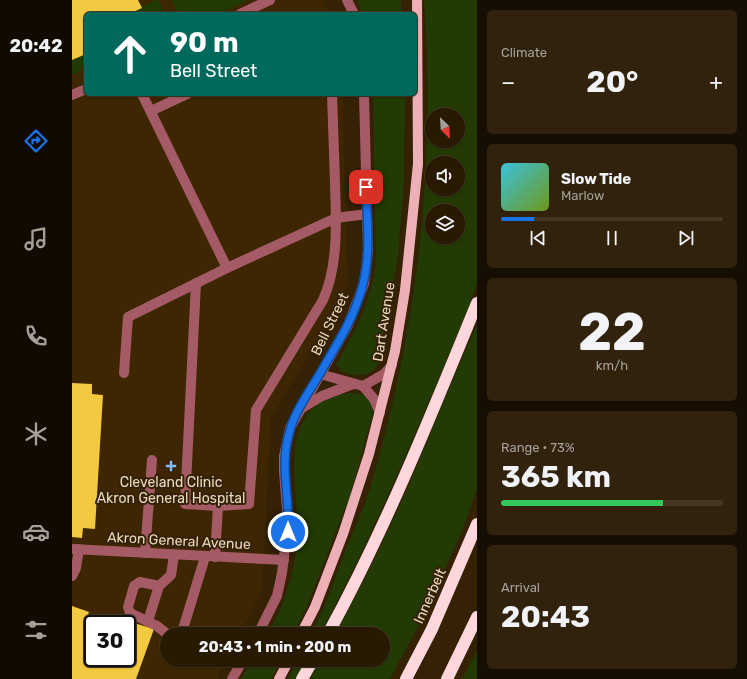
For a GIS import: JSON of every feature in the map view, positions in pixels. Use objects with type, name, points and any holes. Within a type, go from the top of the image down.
[{"type":"highway","points":[[332,627],[364,565],[389,511],[477,303]]},
{"type":"highway","name":"Innerbelt","points":[[406,679],[435,623],[477,524]]},
{"type":"highway","points":[[447,679],[477,617]]},
{"type":"highway","points":[[302,679],[309,667]]},
{"type":"main road","name":"Dart Avenue","points":[[305,627],[315,607],[343,534],[369,454],[392,365],[404,290],[418,164],[419,120],[417,0]]},
{"type":"main road","points":[[279,679],[285,667]]},
{"type":"street","points":[[244,12],[270,0]]},
{"type":"street","points":[[348,0],[353,12]]},
{"type":"street","points":[[72,95],[84,90]]},
{"type":"street","points":[[143,96],[227,268]]},
{"type":"street","points":[[151,111],[183,96]]},
{"type":"street","points":[[196,283],[185,504],[218,506],[249,504],[256,410],[323,300],[330,285],[334,258],[336,218],[332,96]]},
{"type":"street","name":"Bell Street","points":[[261,627],[276,596],[284,560],[288,523],[284,456],[290,428],[348,325],[364,284],[368,251],[364,96]]},
{"type":"street","points":[[124,373],[128,317],[227,268],[336,218],[367,214]]},
{"type":"street","points":[[363,386],[384,374],[392,365]]},
{"type":"street","points":[[320,374],[363,386],[374,399],[380,413]]},
{"type":"street","points":[[300,410],[322,396],[353,384]]},
{"type":"street","points":[[145,554],[152,460]]},
{"type":"street","points":[[184,627],[210,557],[218,506]]},
{"type":"street","points":[[72,576],[76,568],[76,549]]},
{"type":"street","name":"Akron General Avenue","points":[[76,549],[145,554],[284,560]]},
{"type":"street","points":[[148,621],[159,586],[171,575],[174,555]]},
{"type":"street","points":[[159,586],[140,582],[134,586],[128,608],[130,613],[148,621],[160,629]]},
{"type":"street","points":[[232,679],[239,667]]},
{"type":"shaded area","name":"Cleveland Clinic Akron General Hospital","points":[[72,0],[323,0],[328,12],[84,12],[84,96],[342,96],[348,283],[328,323],[271,418],[262,591],[244,627],[160,627],[160,667],[223,667],[217,679],[72,679]]},
{"type":"green space","points":[[155,0],[158,0],[164,12],[132,12]]},
{"type":"green space","points":[[171,0],[248,0],[223,12],[178,12]]},
{"type":"green space","points":[[357,0],[401,0],[402,12],[362,12]]},
{"type":"green space","points":[[424,0],[477,0],[477,282],[469,307],[434,390],[361,554],[324,627],[314,627],[335,580],[370,490],[388,423],[412,303],[420,243],[425,183],[425,196],[465,196],[465,156],[426,156],[426,148],[465,148],[465,108],[427,108],[427,61]]},
{"type":"green space","points":[[84,55],[84,70],[72,75],[72,60]]},
{"type":"green space","points":[[373,96],[405,96],[404,181],[398,257],[380,359],[378,365],[371,372],[361,375],[349,374],[343,372],[336,365],[350,340],[366,305],[376,264]]},
{"type":"green space","points":[[477,325],[477,488],[464,526],[428,608],[390,679],[310,679],[317,667],[390,667],[390,627],[340,627],[395,515]]},
{"type":"green space","points":[[349,393],[359,394],[363,395],[369,400],[373,413],[350,496],[307,606],[296,627],[271,627],[287,590],[296,556],[297,523],[295,453],[299,432],[308,414],[324,401]]},
{"type":"green space","points":[[477,651],[477,679],[462,679]]},
{"type":"green space","points":[[248,667],[277,667],[271,679],[241,679]]},
{"type":"green space","points":[[294,667],[302,667],[296,679],[288,679]]},
{"type":"building","points":[[72,0],[138,0],[142,8],[133,12],[84,12],[84,55],[72,60]]},
{"type":"building","points":[[72,383],[92,384],[92,394],[103,395],[95,529],[83,528],[82,538],[72,537]]},
{"type":"building","points":[[72,606],[89,612],[88,615],[84,615],[84,667],[136,667],[136,624],[154,629],[136,679],[72,679]]},
{"type":"place","name":"Cleveland Clinic Akron General Hospital","points":[[171,466]]},
{"type":"route","points":[[288,532],[288,507],[284,456],[290,428],[348,325],[356,308],[364,284],[368,251],[366,187]]}]
